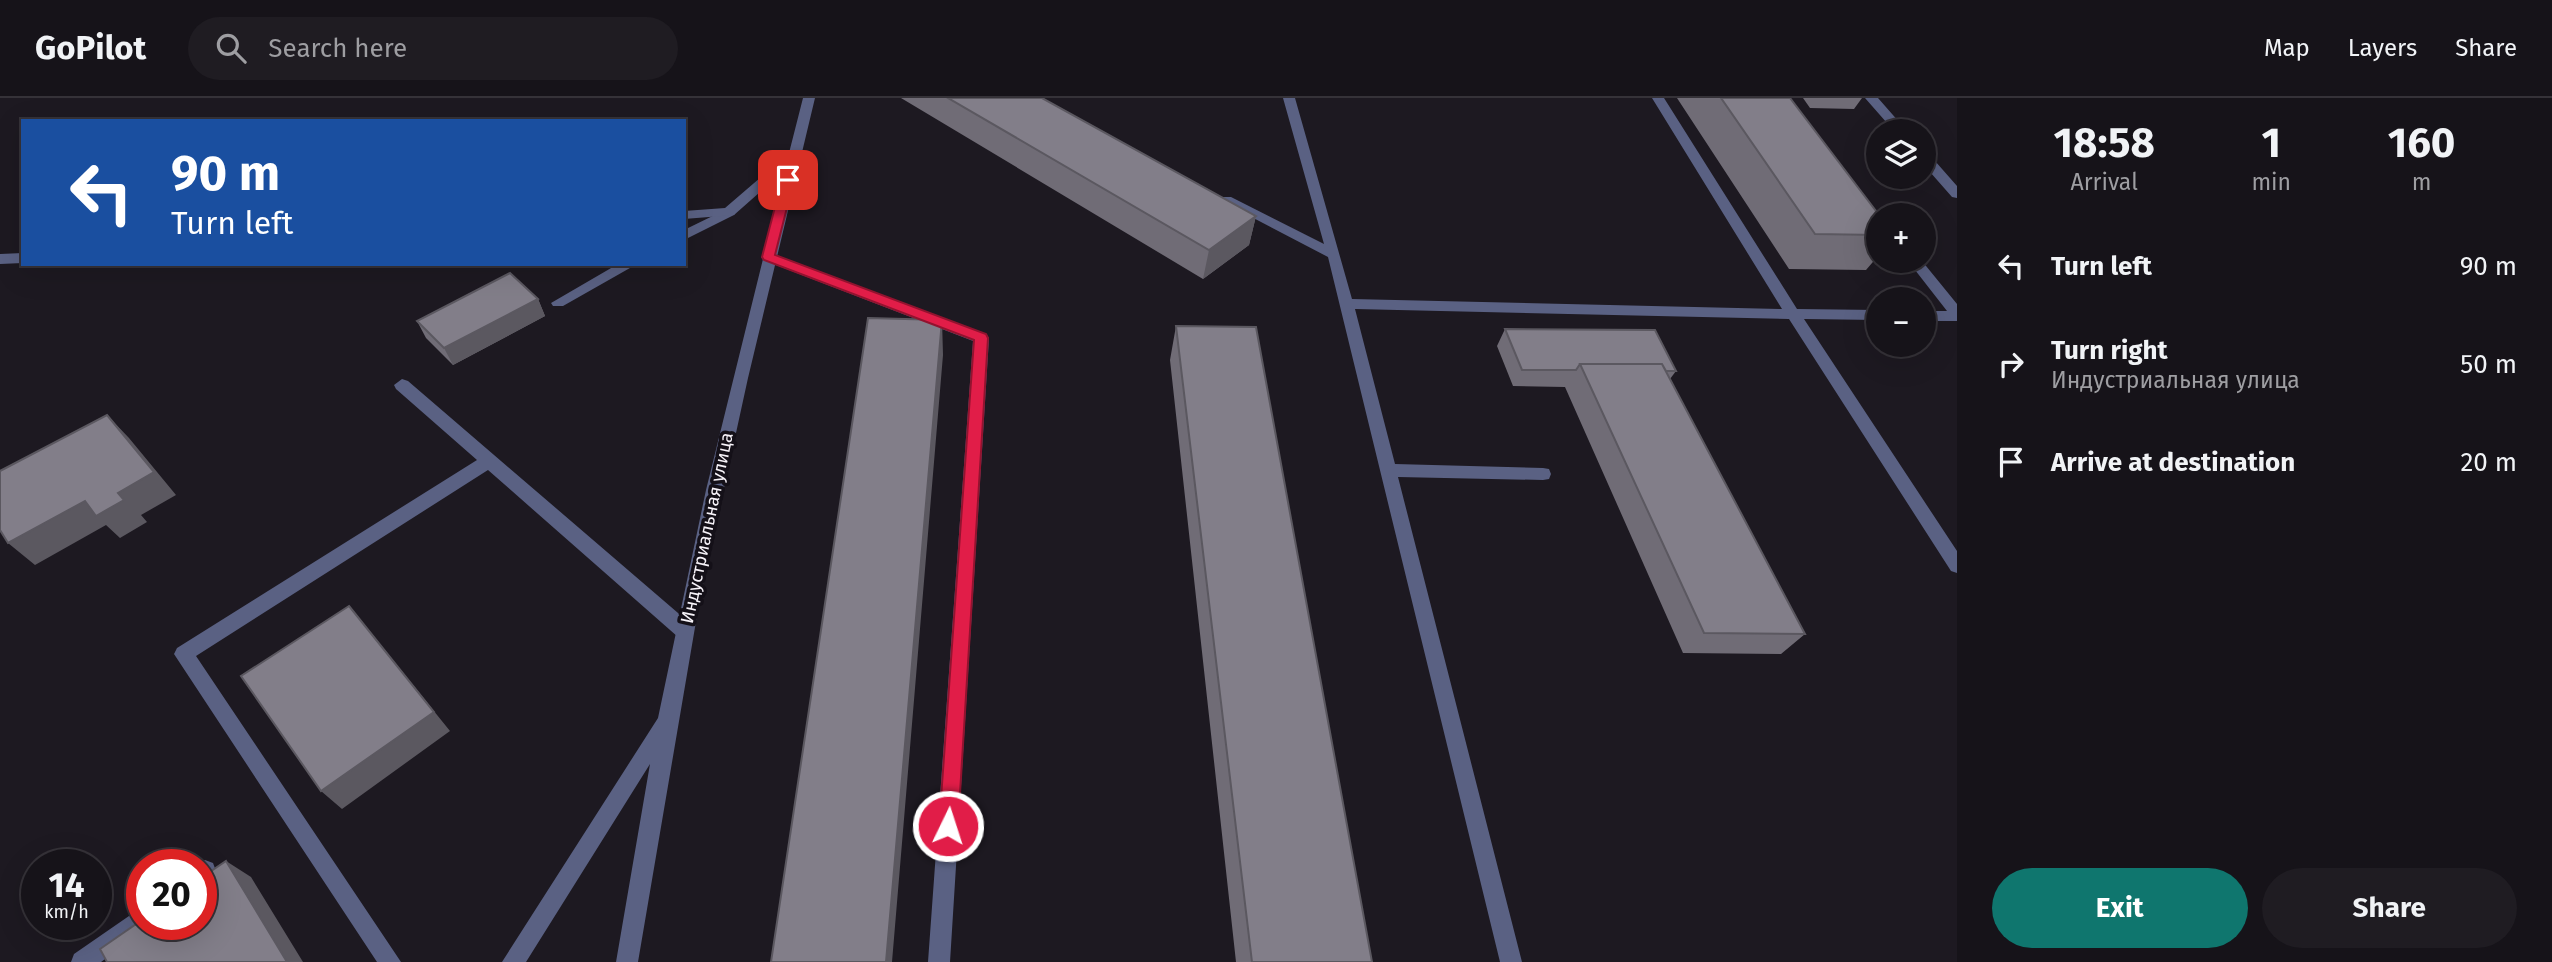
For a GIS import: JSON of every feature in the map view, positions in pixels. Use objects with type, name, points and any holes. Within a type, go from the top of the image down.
[{"type":"street","name":"Индустриальная улица","points":[[627,962],[668,717],[701,547],[808,98]]},
{"type":"street","points":[[1289,98],[1348,304],[1511,962]]},
{"type":"street","points":[[1658,98],[1793,314],[1957,566]]},
{"type":"street","points":[[1871,98],[1890,119]]},
{"type":"street","points":[[686,235],[729,212],[794,155]]},
{"type":"street","points":[[1936,171],[1957,194]]},
{"type":"street","points":[[1210,192],[1334,255]]},
{"type":"street","points":[[686,215],[729,212]]},
{"type":"street","points":[[768,257],[981,338],[939,962]]},
{"type":"street","points":[[0,259],[21,258]]},
{"type":"street","points":[[558,303],[626,266]]},
{"type":"street","points":[[1924,273],[1957,315]]},
{"type":"street","points":[[1348,304],[1866,315]]},
{"type":"street","points":[[1936,316],[1957,315]]},
{"type":"street","points":[[402,385],[685,631]]},
{"type":"street","points":[[390,962],[184,654],[489,461]]},
{"type":"street","points":[[1390,470],[1543,474]]},
{"type":"street","points":[[513,962],[668,717]]},
{"type":"street","points":[[82,962],[126,930]]},
{"type":"building","points":[[948,98],[1042,98],[1256,216],[1209,250]]},
{"type":"building","points":[[1721,98],[1790,98],[1870,203],[1866,203],[1866,235],[1815,234]]},
{"type":"building","points":[[510,273],[538,299],[444,348],[417,321]]},
{"type":"building","points":[[868,318],[942,320],[886,962],[771,962]]},
{"type":"building","points":[[1176,326],[1256,327],[1372,962],[1252,962]]},
{"type":"building","points":[[1505,329],[1655,330],[1676,371],[1666,371],[1662,364],[1580,364],[1576,370],[1522,370]]},
{"type":"building","points":[[1580,364],[1662,364],[1805,634],[1704,633]]},
{"type":"building","points":[[107,415],[154,472],[118,493],[124,500],[96,516],[85,501],[8,543],[0,530],[0,471]]},
{"type":"building","points":[[349,606],[434,712],[321,791],[241,676]]},
{"type":"building","points":[[226,861],[287,962],[107,962],[100,949],[126,931],[126,940],[217,940],[217,867]]},
{"type":"route","points":[[788,180],[768,257],[981,338],[948,826]]}]
